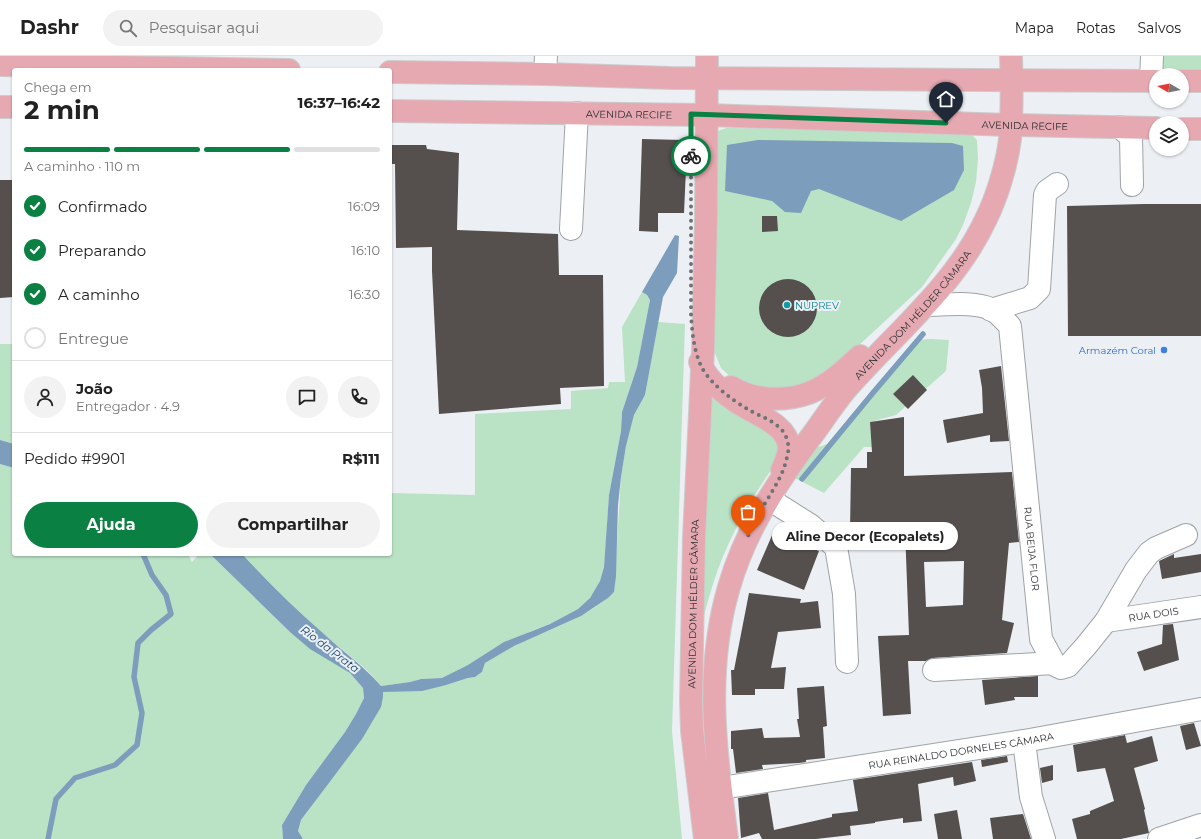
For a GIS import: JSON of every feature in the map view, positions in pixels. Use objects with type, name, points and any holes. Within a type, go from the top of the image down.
[{"type":"main road","name":"AVENIDA DOM HÉLDER CÂMARA","points":[[705,839],[692,731],[691,700],[694,545],[703,359],[699,78],[707,56]]},
{"type":"main road","name":"AVENIDA DOM HÉLDER CÂMARA","points":[[727,839],[713,698],[715,654],[729,586],[742,548],[760,512],[790,464],[846,389],[926,305],[957,269],[974,243],[987,218],[998,188],[1009,146],[1012,81],[1011,56]]},
{"type":"main road","points":[[0,65],[104,61],[248,68]]},
{"type":"main road","points":[[392,72],[546,65],[699,78],[1149,81]]},
{"type":"main road","points":[[1189,81],[1201,81]]},
{"type":"main road","points":[[0,106],[12,107]]},
{"type":"main road","name":"AVENIDA RECIFE","points":[[392,111],[699,114],[1010,126],[1149,128]]},
{"type":"main road","points":[[1189,129],[1201,129]]},
{"type":"main road","points":[[703,359],[705,356],[715,372],[728,385],[738,391],[762,398],[790,398],[809,393],[837,376],[880,337],[926,305]]},
{"type":"main road","name":"AVENIDA DOM HÉLDER CÂMARA","points":[[703,359],[722,390],[737,402],[780,428],[786,436],[789,446],[787,458],[772,492]]},
{"type":"street","points":[[1152,56],[1153,68]]},
{"type":"street","points":[[572,229],[577,113]]},
{"type":"street","points":[[1120,127],[1131,137],[1132,184]]},
{"type":"street","points":[[991,310],[1030,298],[1039,289],[1045,195],[1047,191],[1057,184]]},
{"type":"street","name":"RUA BEIJA FLOR","points":[[926,305],[972,305],[991,310],[1001,316],[1010,326],[1040,639],[1054,663]]},
{"type":"street","points":[[772,492],[836,547],[844,594],[847,662]]},
{"type":"street","points":[[934,670],[1054,663],[1061,668],[1068,666],[1106,621],[1136,570],[1149,553],[1156,548],[1186,535]]},
{"type":"street","name":"RUA DOIS","points":[[1106,621],[1201,607]]},
{"type":"street","name":"RUA REINALDO DORNELES CÂMARA","points":[[721,788],[1024,741],[1201,709]]},
{"type":"street","points":[[1024,741],[1031,797],[1044,839]]},
{"type":"street","points":[[1159,839],[1201,825]]},
{"type":"green space","points":[[1158,56],[1201,56],[1201,76],[1189,76],[1189,68],[1161,68]]},
{"type":"green space","points":[[727,128],[967,132],[977,140],[978,159],[976,182],[971,203],[963,225],[956,239],[922,287],[832,370],[788,393],[736,382],[721,368],[714,351],[710,333],[716,133]]},
{"type":"green space","points":[[642,292],[647,295],[650,300],[637,367],[622,412],[621,431],[609,495],[604,567],[600,581],[590,598],[578,609],[550,624],[531,631],[455,673],[442,678],[421,679],[381,686],[361,665],[331,641],[292,605],[244,556],[392,556],[392,493],[475,495],[475,414],[571,409],[571,391],[608,388],[609,382],[625,382],[622,327]]},
{"type":"green space","points":[[658,322],[685,324],[672,731],[682,839],[303,839],[298,831],[301,820],[313,804],[382,692],[446,685],[475,677],[482,672],[485,663],[496,656],[579,616],[603,601],[614,592],[621,477],[626,446],[634,415],[645,395]]},
{"type":"green space","points":[[915,340],[949,340],[946,371],[896,415],[870,422],[872,447],[864,447],[824,493],[791,476],[810,450],[827,444]]},
{"type":"green space","points":[[0,344],[12,344],[12,443],[0,440]]},
{"type":"green space","points":[[705,383],[767,426],[783,453],[753,498],[728,545],[714,582],[696,647]]},
{"type":"green space","points":[[0,464],[12,467],[12,556],[189,556],[192,562],[197,556],[212,556],[290,632],[350,673],[363,688],[364,698],[356,714],[345,732],[306,785],[282,825],[283,839],[0,839]]},
{"type":"water","points":[[758,140],[952,143],[963,146],[964,170],[954,190],[901,221],[819,189],[811,191],[801,213],[785,212],[772,201],[725,191],[727,145]]},
{"type":"water","name":"Rio da Prata","points":[[675,235],[679,236],[677,273],[663,297],[645,395],[634,415],[626,446],[618,505],[616,576],[614,592],[608,598],[581,616],[514,646],[485,663],[482,672],[475,677],[422,691],[383,692],[381,707],[362,739],[301,820],[298,831],[303,839],[283,839],[282,825],[306,785],[345,732],[356,714],[364,698],[363,688],[350,673],[310,649],[290,632],[212,556],[244,556],[292,605],[361,666],[381,686],[421,679],[442,678],[468,665],[504,642],[550,624],[578,609],[590,598],[600,581],[604,567],[609,495],[621,431],[622,412],[637,367],[650,300],[647,295],[642,292]]},
{"type":"water","points":[[0,440],[12,443],[12,467],[0,464]]},
{"type":"building","points":[[642,139],[684,140],[686,169],[684,213],[658,213],[658,232],[639,231]]},
{"type":"building","points":[[392,145],[426,145],[427,149],[459,153],[457,230],[558,234],[559,275],[603,275],[604,386],[560,388],[561,404],[439,414],[432,247],[396,248],[395,164],[392,164]]},
{"type":"building","points":[[0,180],[12,180],[12,297],[0,298]]},
{"type":"building","points":[[1201,204],[1201,336],[1068,336],[1067,206]]},
{"type":"building","points":[[762,216],[777,216],[778,231],[762,232]]},
{"type":"building","name":"NUPREV","points":[[788,279],[799,281],[812,292],[815,297],[817,308],[815,319],[804,332],[799,335],[788,337],[777,335],[764,324],[761,319],[759,308],[761,297],[772,284],[777,281]]},
{"type":"building","points":[[1001,366],[1009,441],[990,442],[990,435],[947,443],[943,420],[983,413],[982,388],[979,370]]},
{"type":"building","points":[[913,375],[927,390],[908,409],[893,394]]},
{"type":"building","points":[[904,417],[904,476],[1012,472],[1019,542],[1009,543],[1002,620],[1014,623],[1007,653],[933,658],[926,661],[908,661],[911,714],[883,716],[878,636],[909,635],[905,530],[850,531],[851,468],[867,468],[867,452],[872,452],[870,422]],"holes":[[[964,561],[963,605],[926,607],[924,562]]]},
{"type":"building","points":[[773,533],[819,551],[804,590],[757,570]]},
{"type":"building","points":[[1174,554],[1174,558],[1201,554],[1201,572],[1162,579],[1159,561]]},
{"type":"building","points":[[749,593],[801,599],[800,603],[818,601],[821,628],[778,632],[771,668],[786,667],[784,689],[755,689],[755,695],[732,695],[731,670],[734,670]]},
{"type":"building","points":[[1173,624],[1179,660],[1144,671],[1137,652],[1162,644],[1163,625]]},
{"type":"building","points":[[1038,676],[1038,697],[1014,697],[1015,700],[985,705],[982,680]]},
{"type":"building","points":[[824,686],[827,726],[823,727],[825,758],[806,760],[806,762],[799,763],[762,765],[763,769],[736,773],[733,749],[731,749],[731,731],[762,728],[764,738],[800,737],[797,719],[799,719],[797,688]]},
{"type":"building","points":[[1194,723],[1201,746],[1186,750],[1180,726]]},
{"type":"building","points":[[1125,735],[1127,743],[1152,736],[1158,761],[1134,768],[1145,809],[1149,833],[1121,839],[1077,839],[1072,819],[1090,814],[1090,811],[1114,801],[1105,768],[1077,772],[1073,745]]},
{"type":"building","points":[[1007,756],[1008,762],[982,767],[981,760]]},
{"type":"building","points":[[972,762],[976,781],[954,786],[953,777],[918,784],[922,821],[903,823],[903,818],[850,826],[851,835],[816,839],[762,839],[759,833],[741,838],[738,798],[768,793],[774,830],[832,817],[832,814],[858,811],[853,780]]},
{"type":"building","points":[[1053,765],[1053,780],[1042,783],[1040,768]]},
{"type":"building","points":[[957,810],[962,839],[938,839],[934,814]]},
{"type":"building","points":[[1023,814],[1031,839],[993,839],[990,818]]},
{"type":"waterway","points":[[802,479],[923,334]]},
{"type":"waterway","points":[[48,839],[56,799],[75,778],[115,765],[137,745],[142,713],[134,677],[138,643],[171,614],[166,595],[152,575],[144,556]]},
{"type":"way so far","points":[[691,156],[691,314],[696,353],[702,368],[712,381],[737,402],[780,428],[786,436],[789,446],[787,458],[776,486],[760,512],[748,536]]},
{"type":"place","name":"NUPREV","points":[[787,305]]},
{"type":"place","name":"Armazém Coral","points":[[1164,350]]},
{"type":"place","name":"Aline Decor (Ecopalets)","points":[[748,536]]},
{"type":"route","points":[[691,156],[691,114],[946,123]]}]
